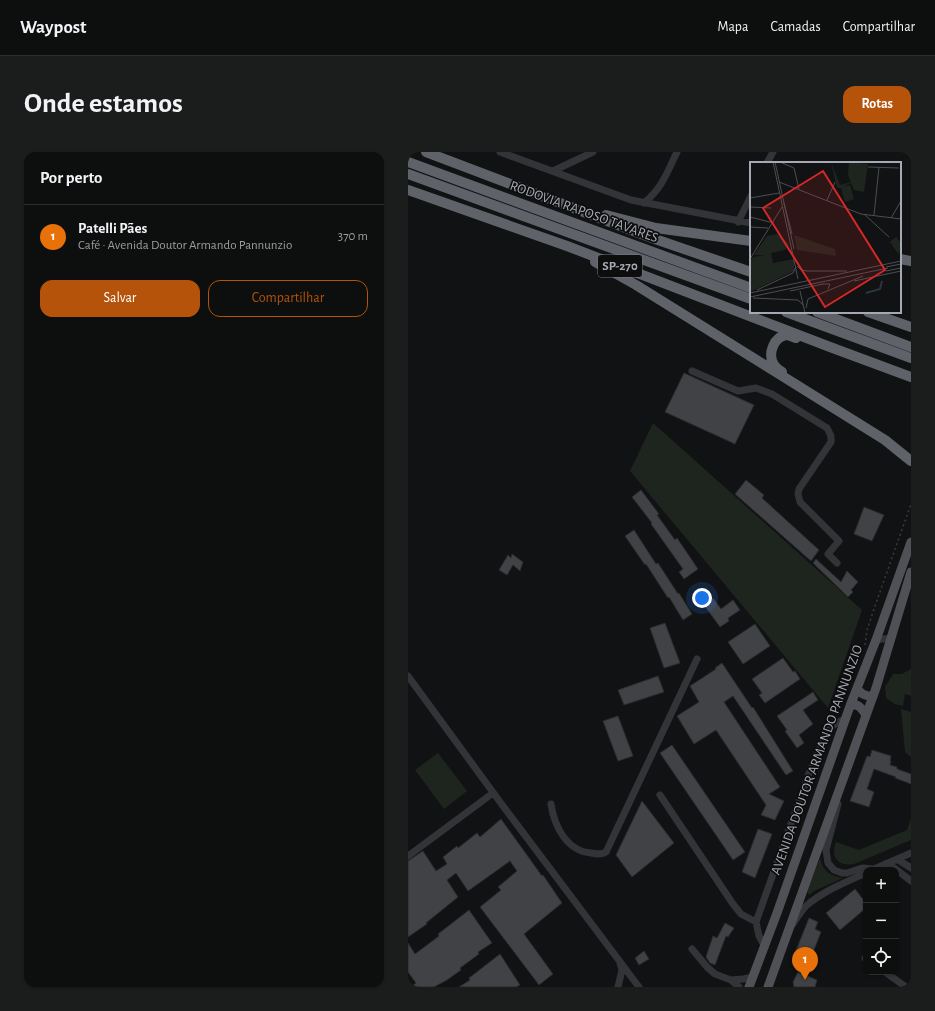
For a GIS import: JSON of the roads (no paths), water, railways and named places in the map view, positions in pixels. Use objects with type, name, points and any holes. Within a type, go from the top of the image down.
[{"type":"highway","name":"SP-270","points":[[426,152],[652,238],[750,272]]},
{"type":"highway","name":"RODOVIA RAPOSO TAVARES","points":[[408,162],[750,288]]},
{"type":"highway","name":"RODOVIA RAPOSO TAVARES","points":[[408,174],[750,299]]},
{"type":"highway","name":"SP-270","points":[[408,190],[567,246],[911,377]]},
{"type":"highway","points":[[554,201],[656,228],[750,241]]},
{"type":"highway","points":[[567,246],[636,285],[885,440],[911,462]]},
{"type":"highway","points":[[901,259],[911,261]]},
{"type":"highway","points":[[789,313],[911,358]]},
{"type":"highway","points":[[820,313],[911,347]]},
{"type":"highway","points":[[871,313],[911,327]]},
{"type":"highway","points":[[793,384],[773,364],[771,356],[773,346],[780,337],[787,335],[830,347]]},
{"type":"highway","points":[[885,440],[911,450]]},
{"type":"main road","name":"AVENIDA DOUTOR ARMANDO PANNUNZIO","points":[[749,987],[765,947],[845,719],[876,640],[911,542]]},
{"type":"main road","name":"AVENIDA DOUTOR ARMANDO PANNUNZIO","points":[[769,984],[873,697],[911,572]]},
{"type":"main road","points":[[857,688],[863,695],[873,697]]},
{"type":"main road","points":[[850,706],[854,704],[858,705],[866,715]]},
{"type":"main road","points":[[753,977],[758,981],[769,984]]},
{"type":"street","points":[[500,152],[644,203],[738,222],[750,223]]},
{"type":"street","points":[[553,171],[593,152]]},
{"type":"street","points":[[644,203],[655,194],[664,180],[677,152]]},
{"type":"street","points":[[768,162],[773,152]]},
{"type":"street","points":[[738,222],[750,198]]},
{"type":"street","points":[[692,371],[738,391],[756,388],[772,394],[827,428],[831,436],[831,442],[799,489],[798,494],[800,502],[839,541],[828,554],[837,563]]},
{"type":"street","points":[[876,640],[891,638]]},
{"type":"street","points":[[551,804],[553,817],[559,830],[571,846],[582,853],[602,854],[606,852],[697,659]]},
{"type":"street","points":[[408,676],[493,793],[638,987]]},
{"type":"street","points":[[765,947],[759,936],[756,922],[808,776],[827,732],[831,726],[845,719]]},
{"type":"street","points":[[846,772],[826,850],[826,860],[830,867],[842,873],[863,868]]},
{"type":"street","points":[[408,856],[493,793]]},
{"type":"street","points":[[660,795],[733,904],[741,914],[756,922]]},
{"type":"street","points":[[878,867],[911,853]]},
{"type":"street","points":[[897,859],[911,868]]},
{"type":"street","points":[[885,864],[893,867],[911,881]]},
{"type":"street","points":[[789,930],[802,911],[811,903],[829,890],[863,874]]},
{"type":"street","points":[[692,949],[715,974],[731,980],[738,987]]},
{"type":"street","points":[[619,961],[622,970],[619,987]]},
{"type":"street","points":[[889,975],[906,987]]},
{"type":"street","points":[[731,980],[753,977]]},
{"type":"street","points":[[619,987],[628,982],[631,982],[638,987]]},
{"type":"place","name":"Patelli Pães","points":[[805,980]]}]
